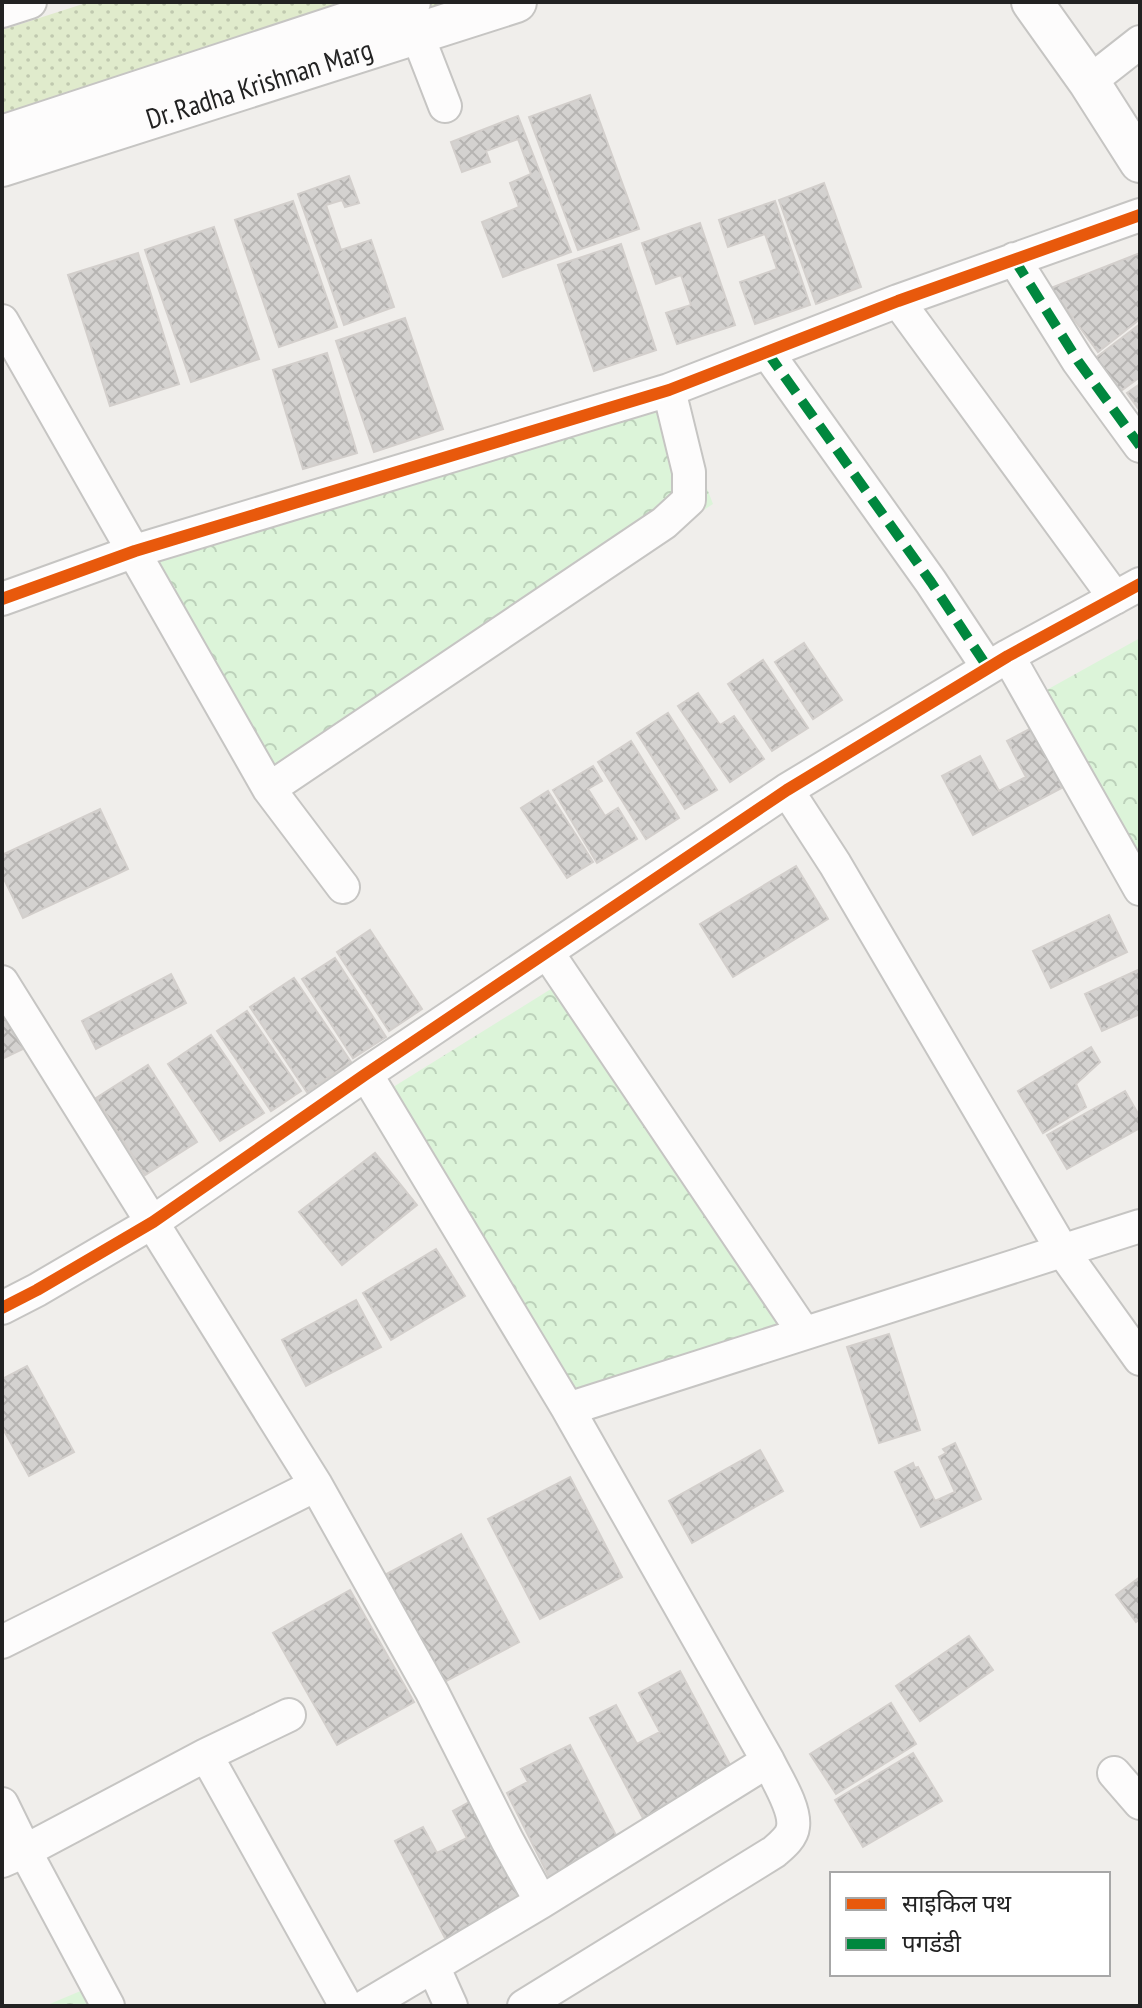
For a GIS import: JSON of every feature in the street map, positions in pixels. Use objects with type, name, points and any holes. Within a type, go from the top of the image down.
[{"type":"street","points":[[2,11],[30,2]]},
{"type":"street","name":"Dr. Radha Krishnan Marg","points":[[2,166],[430,15],[516,2]]},
{"type":"street","points":[[1032,2],[1089,82],[1140,162]]},
{"type":"street","points":[[2,136],[430,15],[445,106]]},
{"type":"street","points":[[1089,82],[1140,42]]},
{"type":"street","points":[[2,599],[135,551],[669,390],[898,301],[1140,215]]},
{"type":"street","points":[[1014,259],[1078,361],[1140,446]]},
{"type":"street","points":[[2,1308],[153,1222],[787,790],[998,662],[1127,591],[898,301]]},
{"type":"street","points":[[2,321],[269,789],[343,887]]},
{"type":"street","points":[[767,352],[931,582],[998,662],[1140,889]]},
{"type":"street","points":[[269,789],[681,509],[689,500],[689,472],[669,390]]},
{"type":"street","points":[[787,790],[835,864],[1062,1250],[1140,1359]]},
{"type":"street","points":[[547,952],[804,1333]]},
{"type":"street","points":[[2,982],[316,1485],[432,1692],[541,1902]]},
{"type":"street","points":[[366,1074],[568,1409],[768,1761],[792,1812],[794,1829],[774,1852],[524,2006]]},
{"type":"street","points":[[568,1409],[1140,1226]]},
{"type":"street","points":[[2,1642],[316,1485]]},
{"type":"street","points":[[13,1856],[289,1715]]},
{"type":"street","points":[[206,1755],[346,2006]]},
{"type":"street","points":[[366,2006],[768,1761]]},
{"type":"street","points":[[1114,1773],[1140,1803]]},
{"type":"street","points":[[2,1804],[13,1856],[108,2006]]},
{"type":"street","points":[[433,1966],[451,2006]]},
{"type":"green space","points":[[89,2],[463,2],[2,157],[2,30]]},
{"type":"green space","points":[[669,390],[713,504],[269,789],[135,551]]},
{"type":"green space","points":[[1140,638],[1140,866],[1043,692]]},
{"type":"green space","points":[[575,974],[799,1319],[572,1391],[390,1089]]},
{"type":"green space","points":[[90,1987],[101,2006],[45,2006]]},
{"type":"building","points":[[590,95],[639,229],[578,250],[529,117]]},
{"type":"building","points":[[518,116],[571,252],[503,277],[482,222],[519,207],[510,183],[531,174],[518,139],[486,151],[490,162],[462,172],[451,142]]},
{"type":"building","points":[[349,176],[359,203],[345,207],[342,200],[326,205],[341,250],[371,240],[394,307],[344,325],[298,194]]},
{"type":"building","points":[[824,183],[861,287],[816,304],[779,200]]},
{"type":"building","points":[[293,201],[337,327],[279,347],[235,220]]},
{"type":"building","points":[[775,201],[810,305],[755,324],[740,282],[777,269],[765,234],[728,247],[719,220]]},
{"type":"building","points":[[700,223],[735,325],[677,344],[666,313],[691,305],[681,275],[656,284],[642,243]]},
{"type":"building","points":[[214,227],[259,359],[191,382],[145,250]]},
{"type":"building","points":[[621,244],[656,350],[594,371],[558,265]]},
{"type":"building","points":[[138,253],[179,384],[110,406],[68,275]]},
{"type":"building","points":[[1140,253],[1140,319],[1098,352],[1051,288]]},
{"type":"building","points":[[405,318],[443,429],[374,452],[336,341]]},
{"type":"building","points":[[1140,324],[1140,377],[1118,393],[1093,360]]},
{"type":"building","points":[[327,353],[357,453],[303,469],[273,370]]},
{"type":"building","points":[[1140,384],[1140,411],[1127,393]]},
{"type":"building","points":[[804,643],[842,700],[813,719],[775,662]]},
{"type":"building","points":[[763,660],[808,728],[772,751],[728,684]]},
{"type":"building","points":[[698,693],[720,725],[734,716],[764,759],[730,782],[678,706]]},
{"type":"building","points":[[668,713],[717,790],[685,809],[637,733]]},
{"type":"building","points":[[1037,725],[1069,784],[973,835],[942,776],[980,756],[999,791],[1026,777],[1007,741]]},
{"type":"building","points":[[631,741],[679,818],[646,839],[598,762]]},
{"type":"building","points":[[593,766],[602,781],[588,789],[605,816],[618,808],[637,839],[597,863],[553,790]]},
{"type":"building","points":[[548,791],[593,862],[567,878],[521,808]]},
{"type":"building","points":[[100,809],[128,869],[23,918],[2,875],[2,855]]},
{"type":"building","points":[[796,866],[828,919],[733,977],[700,924]]},
{"type":"building","points":[[1109,915],[1127,952],[1051,988],[1033,951]]},
{"type":"building","points":[[370,930],[422,1009],[389,1031],[337,952]]},
{"type":"building","points":[[335,958],[386,1037],[353,1058],[302,979]]},
{"type":"building","points":[[1140,969],[1140,1014],[1102,1031],[1085,994]]},
{"type":"building","points":[[171,974],[186,1003],[96,1049],[82,1021]]},
{"type":"building","points":[[294,978],[351,1062],[307,1092],[250,1007]]},
{"type":"building","points":[[247,1011],[301,1091],[271,1111],[217,1031]]},
{"type":"building","points":[[12,1016],[27,1047],[2,1059],[2,1020]]},
{"type":"building","points":[[211,1035],[264,1113],[220,1141],[168,1064]]},
{"type":"building","points":[[1091,1047],[1100,1062],[1076,1084],[1086,1107],[1043,1133],[1018,1091]]},
{"type":"building","points":[[148,1065],[197,1142],[145,1175],[96,1098]]},
{"type":"building","points":[[1125,1091],[1140,1117],[1140,1128],[1067,1169],[1047,1135]]},
{"type":"building","points":[[375,1153],[417,1205],[342,1265],[299,1212]]},
{"type":"building","points":[[436,1249],[465,1296],[391,1340],[363,1293]]},
{"type":"building","points":[[356,1300],[381,1347],[306,1386],[282,1340]]},
{"type":"building","points":[[889,1334],[920,1430],[879,1443],[847,1347]]},
{"type":"building","points":[[27,1366],[74,1452],[29,1476],[2,1427],[2,1379]]},
{"type":"building","points":[[955,1443],[981,1499],[921,1527],[895,1472],[913,1463],[935,1501],[955,1492],[939,1457],[946,1453],[943,1449]]},
{"type":"building","points":[[760,1450],[783,1491],[692,1543],[669,1501]]},
{"type":"building","points":[[570,1477],[622,1577],[540,1619],[488,1519]]},
{"type":"building","points":[[461,1534],[519,1642],[439,1685],[381,1577]]},
{"type":"building","points":[[1140,1577],[1140,1619],[1136,1622],[1116,1595]]},
{"type":"building","points":[[350,1590],[414,1702],[337,1745],[273,1633]]},
{"type":"building","points":[[969,1636],[993,1670],[920,1721],[896,1686]]},
{"type":"building","points":[[680,1671],[736,1776],[646,1824],[590,1718],[616,1705],[637,1744],[660,1732],[639,1693]]},
{"type":"building","points":[[891,1703],[916,1744],[836,1794],[810,1754]]},
{"type":"building","points":[[570,1745],[620,1843],[550,1879],[507,1793],[528,1782],[521,1769]]},
{"type":"building","points":[[913,1753],[942,1801],[863,1847],[835,1800]]},
{"type":"building","points":[[471,1801],[525,1904],[448,1944],[395,1841],[423,1827],[437,1853],[467,1838],[453,1811]]},
{"type":"marked path","points":[[1014,259],[1078,361],[1140,446]]},
{"type":"marked path","points":[[767,352],[931,582],[988,668]]},
{"type":"cycle path","points":[[2,599],[135,551],[669,390],[898,301],[1140,215]]},
{"type":"cycle path","points":[[2,1308],[153,1222],[787,790],[1008,656],[1140,584]]}]
